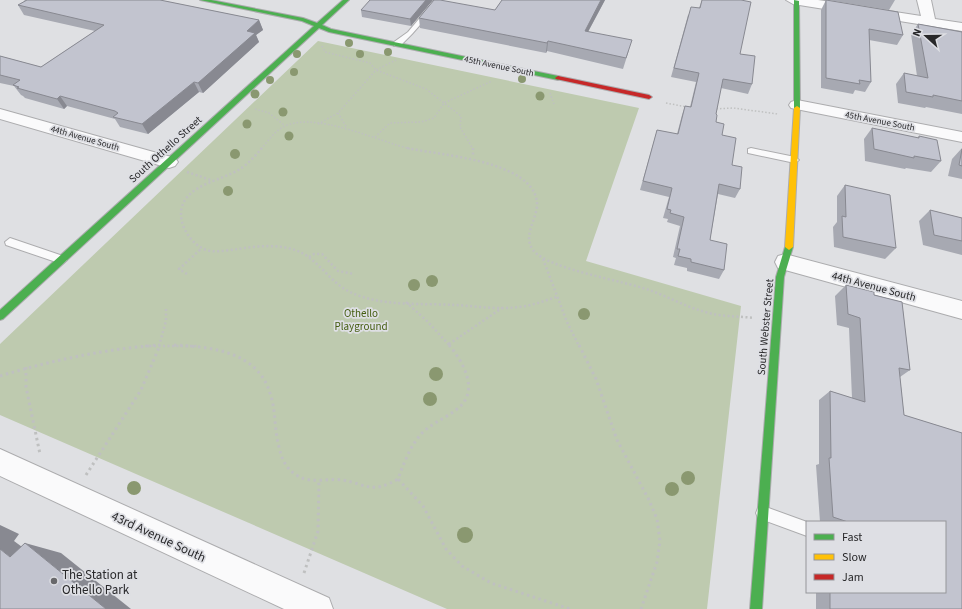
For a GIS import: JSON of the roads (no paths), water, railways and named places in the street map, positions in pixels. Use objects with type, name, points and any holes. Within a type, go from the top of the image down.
[{"type":"street","name":"45th Avenue South","points":[[203,0],[303,20],[329,30],[649,97]]},
{"type":"street","name":"South Othello Street","points":[[0,316],[346,0]]},
{"type":"street","points":[[794,0],[962,27]]},
{"type":"street","name":"South Webster Street","points":[[756,609],[780,278],[790,243],[797,109],[794,0]]},
{"type":"street","points":[[924,0],[929,22]]},
{"type":"street","name":"45th Avenue South","points":[[797,109],[962,138]]},
{"type":"street","name":"44th Avenue South","points":[[0,114],[169,162]]},
{"type":"street","name":"44th Avenue South","points":[[785,262],[962,310]]},
{"type":"street","name":"43rd Avenue South","points":[[0,462],[305,603]]},
{"type":"lane","points":[[396,44],[410,33],[439,0]]},
{"type":"lane","points":[[751,151],[795,160]]},
{"type":"lane","points":[[10,242],[62,260]]},
{"type":"lane","points":[[763,513],[806,529]]},
{"type":"place","name":"The Station at Othello Park","points":[[54,581]]},
{"type":"park label","name":"Othello Playground","points":[[361,319]]}]
